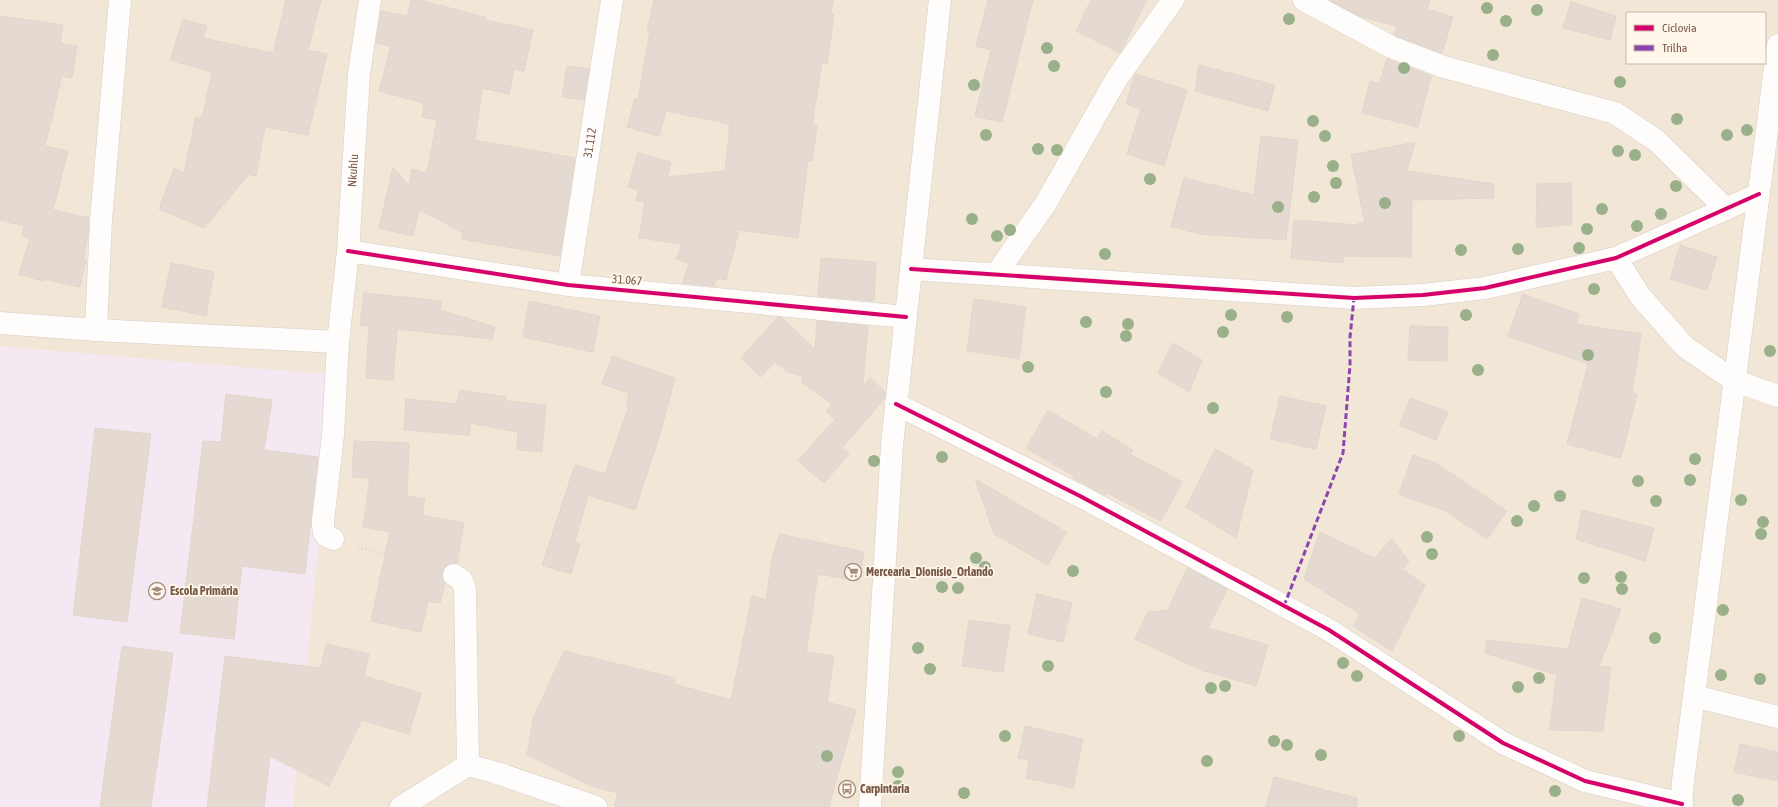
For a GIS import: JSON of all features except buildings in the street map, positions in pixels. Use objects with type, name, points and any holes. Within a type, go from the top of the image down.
[{"type":"street","points":[[96,330],[101,220],[120,0]]},
{"type":"street","name":"Nkuhlu","points":[[334,539],[325,536],[323,530],[333,435],[338,342],[348,252],[358,74],[370,0]]},
{"type":"street","name":"31.112","points":[[568,285],[612,0]]},
{"type":"street","points":[[870,807],[892,445],[940,0]]},
{"type":"street","points":[[997,273],[1046,203],[1117,78],[1172,0]]},
{"type":"street","points":[[1304,0],[1391,47],[1444,67],[1615,113],[1657,141],[1726,209]]},
{"type":"street","points":[[896,404],[1080,496],[1330,630],[1503,743],[1585,781],[1681,806],[1758,194],[1771,154],[1778,45]]},
{"type":"street","points":[[911,268],[1354,298],[1423,295],[1486,288],[1616,258],[1758,194]]},
{"type":"street","name":"31.067","points":[[348,252],[568,285],[906,317]]},
{"type":"street","points":[[1616,258],[1640,296],[1685,347],[1735,381],[1778,396]]},
{"type":"street","points":[[0,323],[96,330],[338,342]]},
{"type":"street","points":[[454,575],[462,580],[465,589],[468,766]]},
{"type":"street","points":[[1694,696],[1778,717]]},
{"type":"street","points":[[401,807],[468,766],[497,773],[596,807]]},
{"type":"path","points":[[334,539],[454,575]]},
{"type":"shaded area","points":[[0,0],[1778,0],[1778,807],[0,807]]},
{"type":"shaded area","name":"Escola Primária","points":[[0,346],[335,375],[293,807],[0,807]]},
{"type":"marked path","points":[[1284,606],[1343,453],[1350,365],[1350,337],[1354,298]]},
{"type":"cycle path","points":[[911,269],[1354,298],[1423,295],[1485,288],[1616,258],[1759,194]]},
{"type":"cycle path","points":[[348,251],[568,285],[906,317]]},
{"type":"cycle path","points":[[896,404],[1080,496],[1329,630],[1503,743],[1585,781],[1682,804]]},
{"type":"place","name":"Mercearia_Dionísio_Orlando","points":[[853,572]]},
{"type":"place","name":"Escola Primária","points":[[157,591]]},
{"type":"place","name":"Carpintaria","points":[[847,789]]}]
